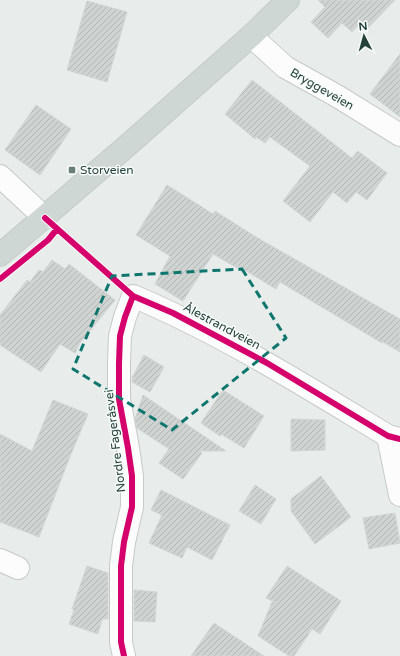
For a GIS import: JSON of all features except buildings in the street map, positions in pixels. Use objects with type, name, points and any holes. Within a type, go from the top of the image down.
[{"type":"main road","points":[[0,255],[45,218],[251,36],[288,0]]},
{"type":"street","name":"Bryggeveien","points":[[251,36],[284,67],[337,96],[400,135]]},
{"type":"street","points":[[0,176],[45,218]]},
{"type":"street","name":"Ålestrandveien","points":[[133,296],[173,313],[267,363],[394,438]]},
{"type":"street","name":"Nordre Fageråsvei","points":[[124,656],[121,642],[121,566],[124,542],[132,507],[132,476],[119,399],[119,362],[120,336],[133,296]]},
{"type":"street","points":[[394,438],[400,495]]},
{"type":"highlighted area","points":[[242,269],[286,338],[172,430],[73,369],[112,276]]},
{"type":"cycle path","points":[[45,218],[133,296],[173,313],[267,363],[388,436],[400,439]]},
{"type":"cycle path","points":[[0,279],[48,240],[57,229]]},
{"type":"cycle path","points":[[124,656],[121,642],[121,566],[124,542],[132,507],[132,476],[119,399],[119,363],[120,336],[133,296]]},
{"type":"place","name":"Storveien","points":[[72,170]]}]
